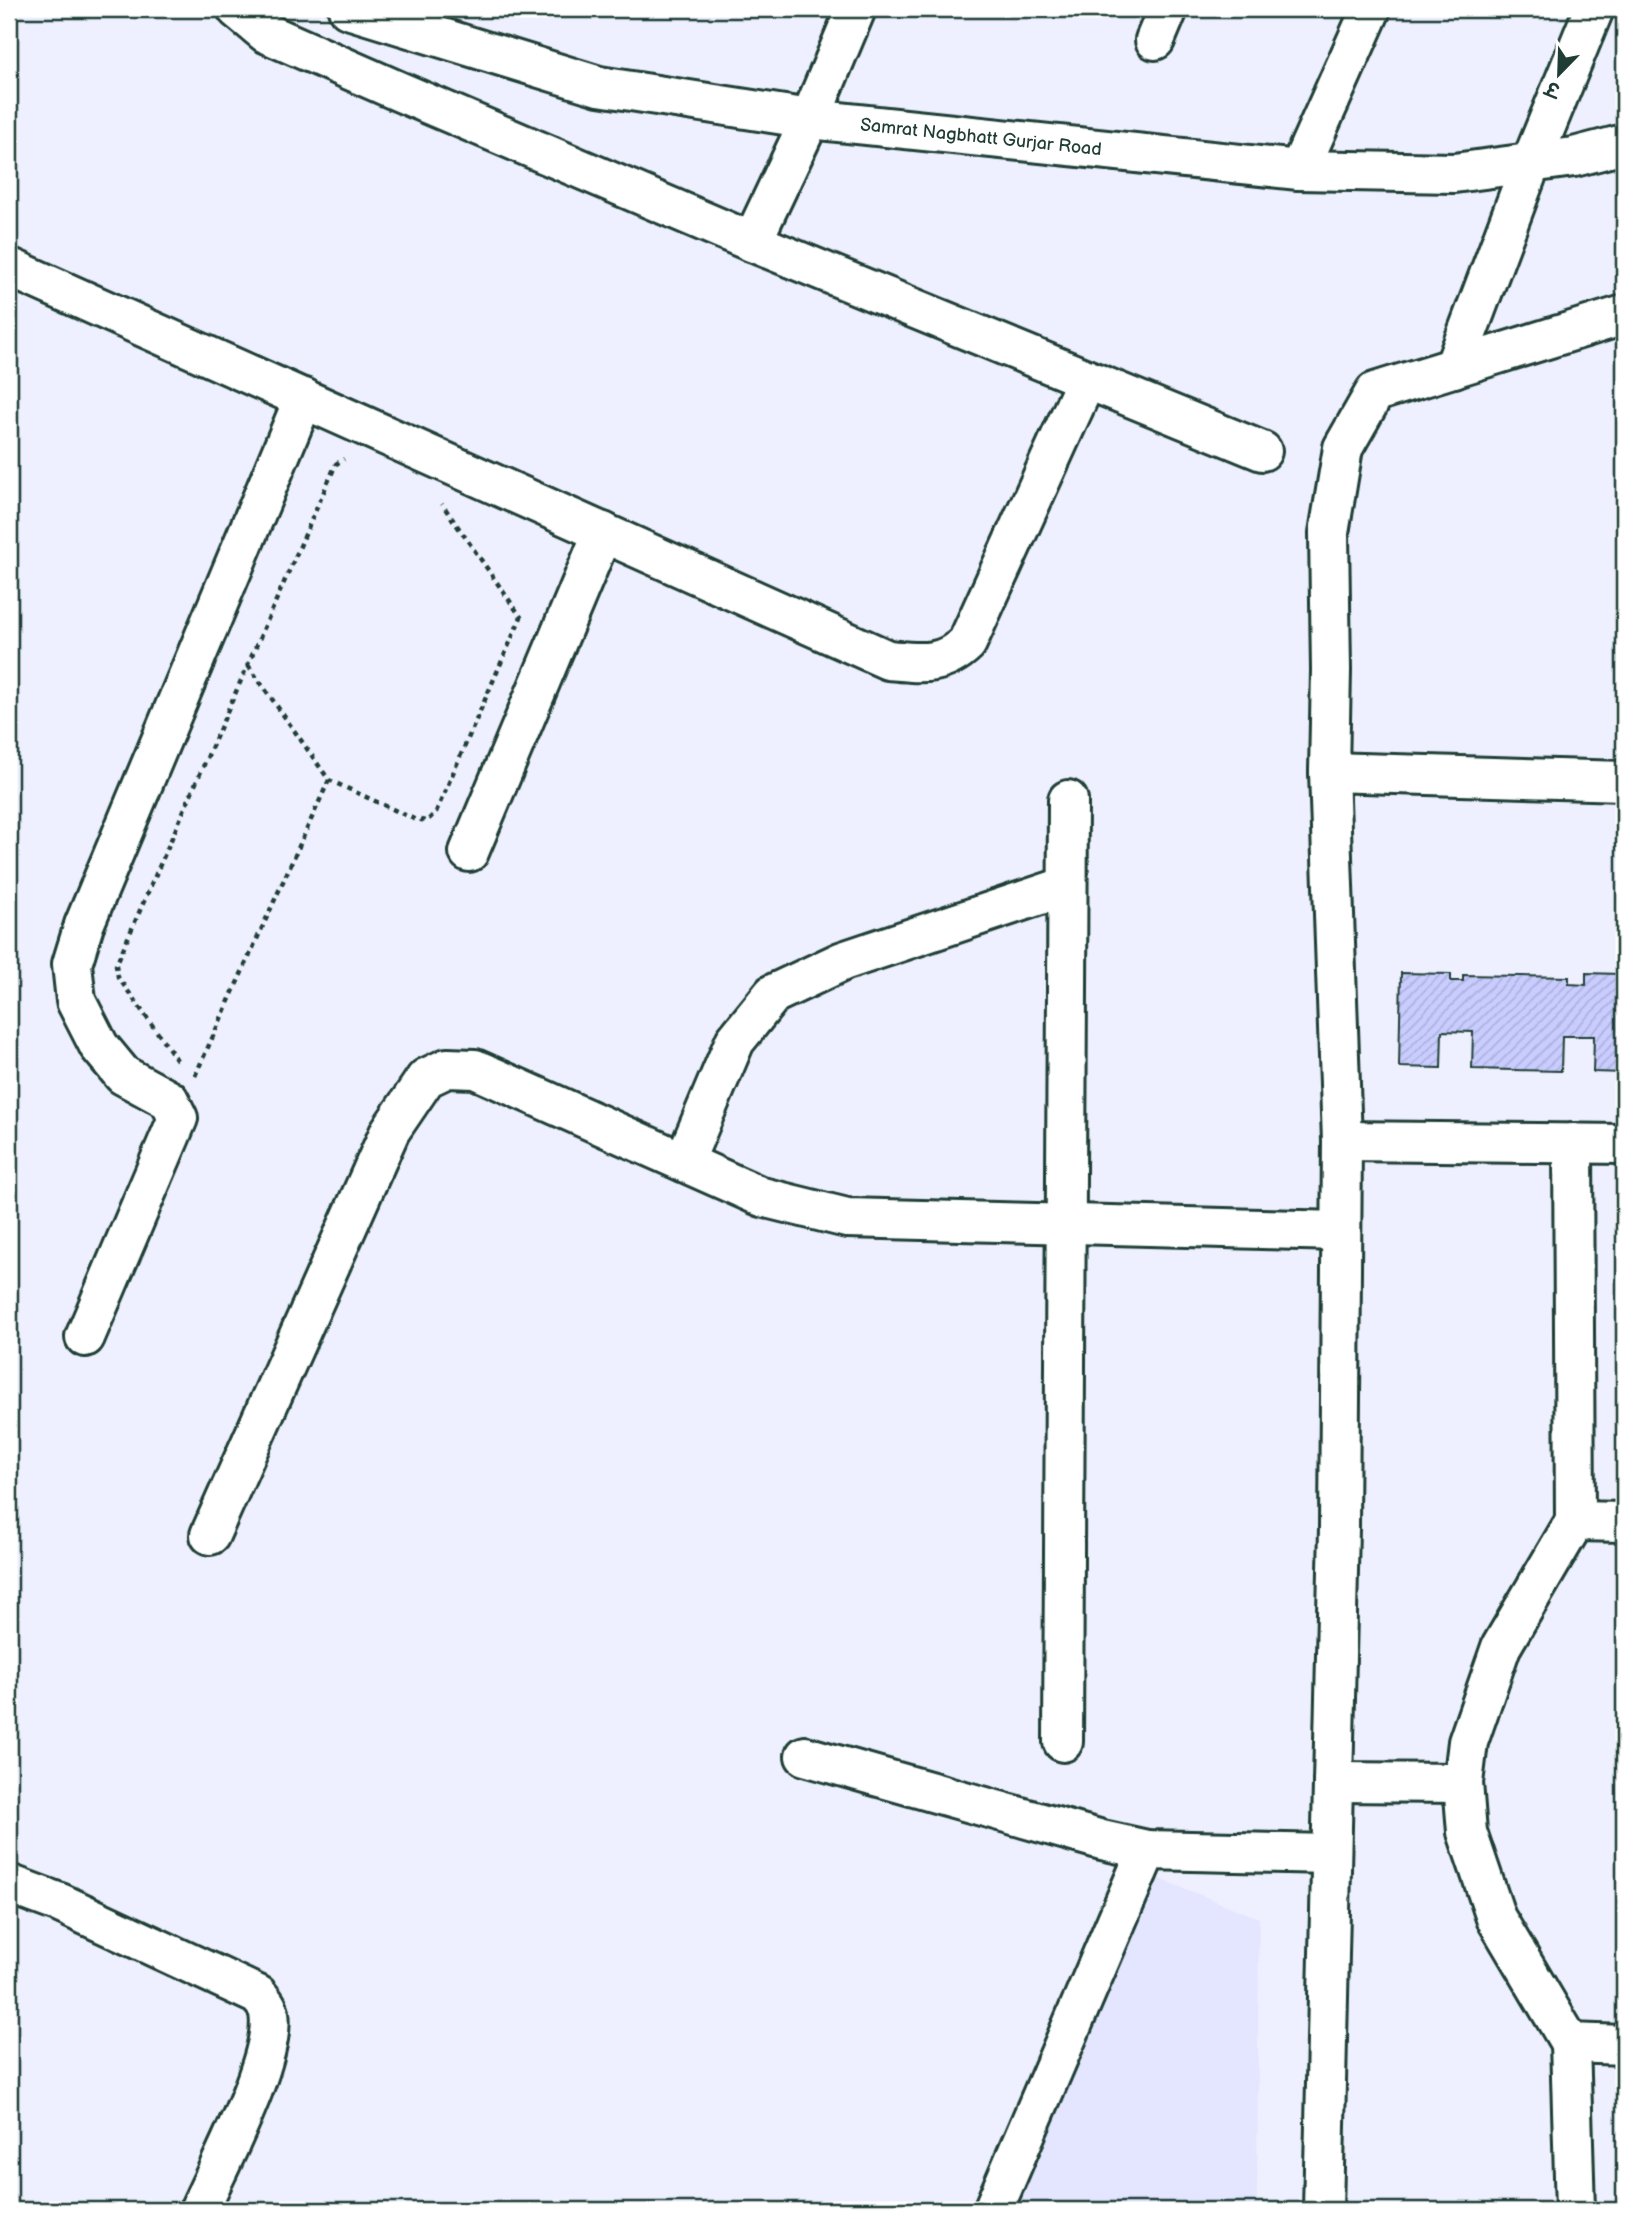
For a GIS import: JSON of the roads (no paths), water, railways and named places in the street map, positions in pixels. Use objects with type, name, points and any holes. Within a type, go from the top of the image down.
[{"type":"street","points":[[237,9],[266,33],[752,242],[1262,451]]},
{"type":"street","name":"Samrat Nagbhatt Gurjar Road","points":[[348,9],[599,86],[810,119],[1299,170],[1454,173],[1574,157],[1624,144]]},
{"type":"street","points":[[752,242],[810,119],[856,9]]},
{"type":"street","points":[[1299,170],[1371,9]]},
{"type":"street","points":[[1454,368],[1531,163],[1594,9]]},
{"type":"street","points":[[9,267],[888,660],[925,663],[955,655],[967,643],[1086,381]]},
{"type":"street","points":[[1323,2210],[1339,1528],[1342,1141],[1329,772],[1329,533],[1343,448],[1374,392],[1624,315]]},
{"type":"street","points":[[85,1338],[178,1118],[169,1100],[123,1075],[99,1046],[76,1001],[72,964],[89,912],[304,398]]},
{"type":"street","points":[[469,852],[603,532]]},
{"type":"street","points":[[1329,772],[1624,780]]},
{"type":"street","points":[[1063,1742],[1068,800]]},
{"type":"street","points":[[684,1162],[735,1041],[773,995],[843,961],[1067,886]]},
{"type":"street","points":[[210,1535],[390,1130],[426,1078],[447,1068],[475,1069],[762,1198],[848,1218],[1341,1231]]},
{"type":"street","points":[[1342,1141],[1624,1144]]},
{"type":"street","points":[[1573,1143],[1576,1521],[1501,1647],[1468,1742],[1464,1783],[1467,1832],[1496,1917],[1570,2043],[1575,2210]]},
{"type":"street","points":[[1576,1521],[1624,1522]]},
{"type":"street","points":[[805,1756],[1102,1840],[1147,1850],[1331,1854]]},
{"type":"street","points":[[1333,1782],[1464,1783]]},
{"type":"street","points":[[993,2210],[1147,1850]]},
{"type":"street","points":[[9,1884],[60,1903],[233,1983],[258,1995],[264,2003],[269,2012],[269,2038],[259,2073],[199,2210]]},
{"type":"street","points":[[1570,2043],[1624,2045]]}]
